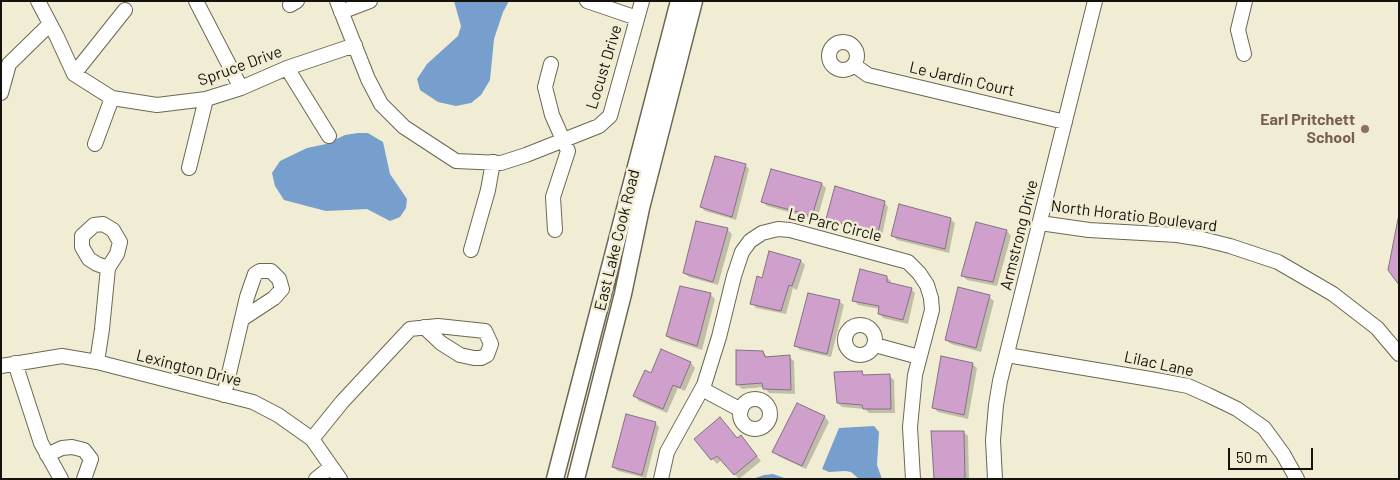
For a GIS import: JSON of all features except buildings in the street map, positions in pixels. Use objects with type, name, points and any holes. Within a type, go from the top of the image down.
[{"type":"main road","name":"East Lake Cook Road","points":[[555,479],[679,1]]},
{"type":"main road","name":"East Lake Cook Road","points":[[576,479],[623,294],[641,208],[694,1]]},
{"type":"street","points":[[38,1],[74,74],[125,10]]},
{"type":"street","points":[[196,1],[242,88]]},
{"type":"street","points":[[339,7],[370,1]]},
{"type":"street","points":[[587,1],[637,18]]},
{"type":"street","name":"Locust Drive","points":[[339,7],[368,79],[381,104],[404,128],[456,161],[497,162],[526,155],[599,126],[610,116],[642,1]]},
{"type":"street","name":"Armstrong Drive","points":[[995,479],[994,440],[996,405],[1095,1]]},
{"type":"street","points":[[1244,54],[1238,30],[1245,1]]},
{"type":"street","points":[[1,92],[9,64],[50,24]]},
{"type":"street","name":"Spruce Drive","points":[[74,74],[112,98],[157,105],[206,99],[242,88],[287,68],[355,45]]},
{"type":"street","points":[[551,64],[545,87],[552,115],[568,151],[553,197],[555,230]]},
{"type":"street","name":"Le Jardin Court","points":[[854,65],[868,75],[1065,122]]},
{"type":"street","points":[[287,68],[328,136]]},
{"type":"street","points":[[95,144],[112,98]]},
{"type":"street","points":[[189,168],[206,99]]},
{"type":"street","points":[[471,250],[497,162]]},
{"type":"street","name":"North Horatio Boulevard","points":[[1040,223],[1088,230],[1177,235],[1202,239],[1278,262],[1333,294],[1376,328],[1399,354]]},
{"type":"street","name":"Le Parc Circle","points":[[661,479],[667,452],[702,390],[720,337],[734,276],[742,252],[750,241],[762,233],[778,229],[790,230],[908,262],[927,284],[932,310],[914,375],[910,427],[913,479]]},
{"type":"street","points":[[97,362],[108,268]]},
{"type":"street","points":[[224,395],[242,319]]},
{"type":"street","points":[[312,439],[342,402],[410,329],[424,327]]},
{"type":"street","points":[[875,345],[919,357]]},
{"type":"street","name":"Lilac Lane","points":[[1007,355],[1188,386],[1236,409],[1264,428],[1298,479]]},
{"type":"street","name":"Lexington Drive","points":[[8,364],[62,356],[97,362],[253,402],[269,410],[312,439],[340,479]]},
{"type":"street","points":[[8,364],[41,443],[62,479]]},
{"type":"street","points":[[702,390],[740,410]]},
{"type":"street","points":[[47,455],[62,448],[72,447],[84,450],[91,459],[84,479]]},
{"type":"street","points":[[316,479],[331,467]]},
{"type":"water","points":[[454,1],[509,1],[503,12],[494,39],[490,80],[481,95],[471,103],[456,106],[438,102],[420,90],[417,79],[427,64],[458,36],[461,26]]},
{"type":"water","points":[[368,133],[383,142],[390,174],[407,199],[406,208],[400,217],[390,221],[367,209],[326,211],[284,200],[275,186],[272,173],[280,161],[307,148],[326,144],[345,135]]},
{"type":"water","points":[[874,426],[879,432],[877,465],[882,479],[859,479],[851,472],[829,472],[822,469],[839,428]]},
{"type":"water","points":[[773,474],[787,479],[752,479],[764,475]]},
{"type":"place","name":"Earl Pritchett School","points":[[1365,129]]}]
